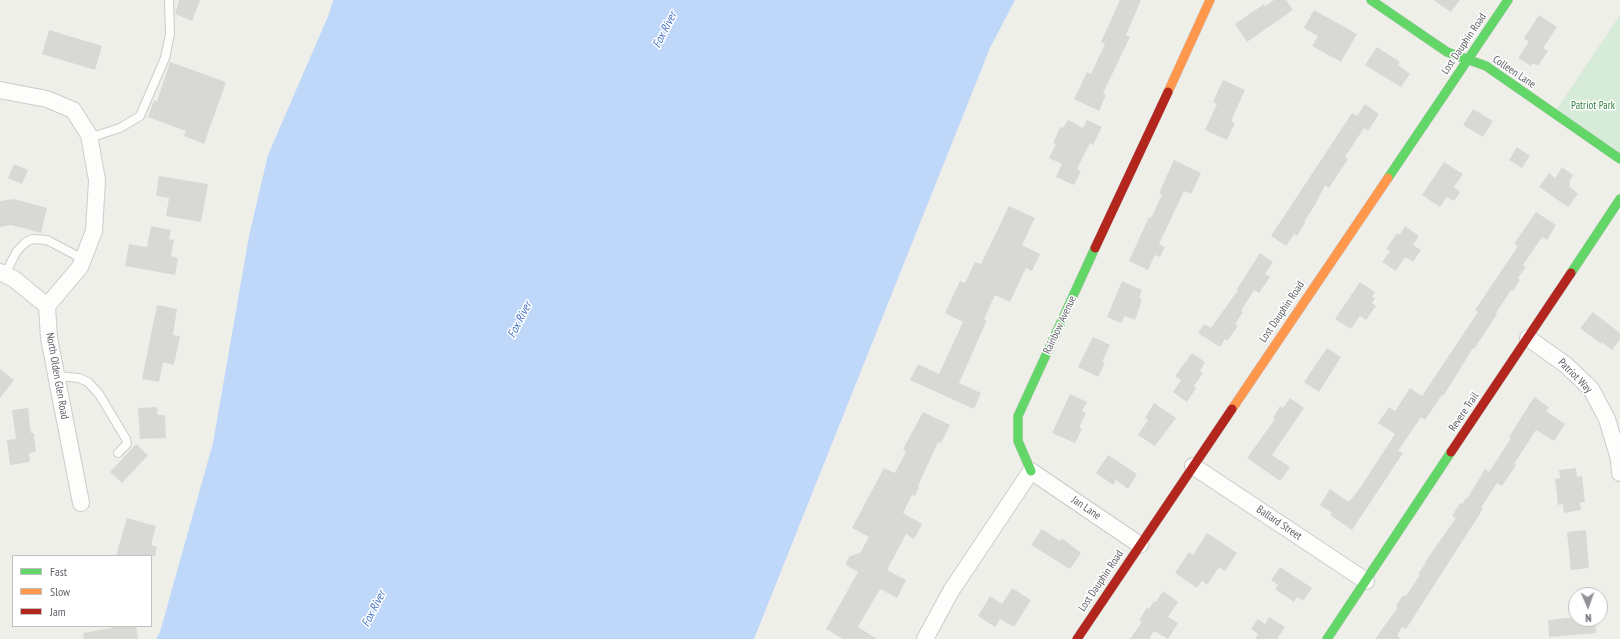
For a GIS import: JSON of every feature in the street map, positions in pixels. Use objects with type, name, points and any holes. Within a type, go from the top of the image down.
[{"type":"street","name":"Rainbow Avenue","points":[[1031,471],[1018,441],[1018,416],[1210,0]]},
{"type":"street","name":"Colleen Lane","points":[[1371,0],[1447,52],[1486,66],[1619,157]]},
{"type":"street","name":"Lost Dauphin Road","points":[[1077,639],[1508,0]]},
{"type":"street","points":[[0,90],[47,99],[73,110],[90,138],[97,180],[94,231],[80,267],[47,306],[14,279],[2,273]]},
{"type":"street","name":"Revere Trail","points":[[1327,639],[1620,198]]},
{"type":"street","name":"North Olden Glen Road","points":[[47,306],[50,338],[81,503]]},
{"type":"street","name":"Patriot Way","points":[[1528,338],[1566,365],[1591,389],[1607,419],[1619,459],[1620,473]]},
{"type":"street","name":"Ballard Street","points":[[1193,466],[1366,581]]},
{"type":"street","points":[[925,639],[951,591],[1031,471]]},
{"type":"street","name":"Jan Lane","points":[[1031,471],[1140,545]]},
{"type":"lane","points":[[90,138],[120,128],[140,116],[165,58],[170,34],[168,0]]},
{"type":"lane","points":[[2,273],[17,251],[26,242],[33,239],[48,240],[83,259]]},
{"type":"lane","points":[[57,376],[79,378],[88,382],[99,394],[126,439],[127,444],[118,453]]},
{"type":"green space","name":"Patriot Park","points":[[1620,15],[1620,159],[1554,113]]},
{"type":"water","name":"Fox River","points":[[333,0],[1015,0],[990,48],[754,639],[156,639],[160,632],[213,443],[249,236],[268,155],[329,14]]},
{"type":"building","points":[[179,0],[200,0],[192,21],[175,14]]},
{"type":"building","points":[[1120,0],[1141,0],[1126,35],[1130,37],[1103,93],[1106,95],[1099,111],[1074,99],[1087,72],[1091,74],[1105,44],[1101,42]]},
{"type":"building","points":[[1274,0],[1286,0],[1293,10],[1247,42],[1235,24],[1264,4],[1265,6]]},
{"type":"building","points":[[1433,0],[1460,0],[1451,12]]},
{"type":"building","points":[[1314,10],[1357,34],[1341,62],[1312,46],[1318,36],[1304,28]]},
{"type":"building","points":[[1539,15],[1557,27],[1543,48],[1548,51],[1538,66],[1533,63],[1531,66],[1518,58],[1529,42],[1524,38]]},
{"type":"building","points":[[49,30],[102,46],[95,70],[42,54]]},
{"type":"building","points":[[1377,47],[1400,62],[1398,65],[1410,74],[1401,87],[1365,65]]},
{"type":"building","points":[[170,62],[226,82],[204,144],[184,136],[186,131],[148,117],[154,100],[157,101]]},
{"type":"building","points":[[1223,80],[1245,90],[1231,121],[1235,123],[1227,140],[1205,130],[1217,104],[1213,102]]},
{"type":"building","points":[[1365,104],[1379,114],[1368,131],[1364,128],[1345,157],[1348,159],[1329,188],[1325,185],[1297,236],[1294,234],[1286,246],[1271,236],[1352,113],[1357,116]]},
{"type":"building","points":[[1473,109],[1493,121],[1483,137],[1463,125]]},
{"type":"building","points":[[1068,120],[1083,128],[1087,120],[1102,127],[1093,145],[1090,143],[1077,169],[1081,171],[1074,185],[1056,177],[1062,164],[1049,158],[1056,144],[1053,143],[1060,127],[1063,128]]},
{"type":"building","points":[[1517,147],[1530,156],[1522,168],[1509,160]]},
{"type":"building","points":[[1174,160],[1201,173],[1191,194],[1184,191],[1159,244],[1165,247],[1160,257],[1155,255],[1148,270],[1129,261],[1149,217],[1151,218],[1162,195],[1159,193]]},
{"type":"building","points":[[1444,162],[1463,174],[1454,187],[1460,192],[1454,201],[1447,197],[1440,207],[1422,195]]},
{"type":"building","points":[[14,164],[28,170],[22,184],[8,178]]},
{"type":"building","points":[[1562,167],[1573,175],[1569,182],[1569,186],[1578,194],[1568,207],[1539,187],[1549,173],[1555,178]]},
{"type":"building","points":[[159,176],[208,184],[201,222],[166,216],[169,198],[156,196]]},
{"type":"building","points":[[14,199],[47,208],[41,233],[11,225],[0,227],[0,201]]},
{"type":"building","points":[[1009,206],[1035,218],[1022,245],[1040,254],[1032,271],[1026,268],[1010,302],[995,295],[984,319],[987,320],[959,383],[981,393],[974,409],[910,380],[918,364],[939,374],[963,322],[945,313],[960,281],[965,283],[975,262],[981,264]]},
{"type":"building","points":[[1536,212],[1556,225],[1547,240],[1542,237],[1523,265],[1526,267],[1518,278],[1520,280],[1513,291],[1511,290],[1444,395],[1442,395],[1425,420],[1421,417],[1398,451],[1403,453],[1352,530],[1330,515],[1332,513],[1320,505],[1330,489],[1349,502],[1360,488],[1395,434],[1378,423],[1389,407],[1395,411],[1410,388],[1422,396],[1478,312],[1475,310],[1518,246],[1514,244]]},
{"type":"building","points":[[151,226],[171,230],[169,239],[174,240],[171,256],[178,258],[175,275],[125,266],[129,244],[147,247]]},
{"type":"building","points":[[1405,226],[1419,236],[1413,245],[1421,250],[1413,262],[1405,257],[1396,271],[1382,262],[1390,251],[1386,249],[1397,233],[1400,235]]},
{"type":"building","points":[[1260,253],[1273,262],[1265,274],[1270,277],[1259,293],[1254,290],[1235,324],[1238,326],[1227,341],[1225,339],[1220,347],[1198,333],[1204,324],[1211,328],[1238,290],[1237,289]]},
{"type":"building","points":[[1122,281],[1142,290],[1139,298],[1142,300],[1135,320],[1125,316],[1121,323],[1107,317]]},
{"type":"building","points":[[1360,282],[1375,292],[1372,297],[1375,298],[1372,303],[1376,306],[1366,320],[1360,316],[1351,329],[1335,319]]},
{"type":"building","points":[[157,305],[177,309],[173,335],[180,336],[174,365],[163,362],[159,382],[142,379]]},
{"type":"building","points":[[1593,312],[1620,333],[1620,340],[1612,350],[1602,342],[1601,344],[1580,328]]},
{"type":"building","points":[[1093,337],[1110,345],[1102,362],[1105,363],[1098,377],[1078,367]]},
{"type":"building","points":[[1327,348],[1341,357],[1319,392],[1304,382]]},
{"type":"building","points":[[1192,353],[1205,362],[1200,371],[1203,373],[1194,386],[1196,388],[1187,402],[1173,392],[1181,380],[1175,376]]},
{"type":"building","points":[[0,369],[14,380],[0,398]]},
{"type":"building","points":[[1070,394],[1087,402],[1082,411],[1086,413],[1079,428],[1082,429],[1075,443],[1052,433]]},
{"type":"building","points":[[1534,397],[1549,407],[1546,411],[1565,424],[1554,441],[1536,430],[1502,486],[1497,483],[1481,508],[1483,509],[1406,629],[1402,627],[1397,636],[1402,639],[1375,639],[1398,607],[1396,606],[1403,595],[1406,596],[1420,575],[1418,574],[1426,563],[1425,562],[1456,518],[1452,516],[1460,503],[1462,504],[1466,498],[1467,499],[1485,469],[1489,472],[1511,438],[1509,437]]},
{"type":"building","points":[[1290,398],[1304,408],[1272,455],[1290,467],[1280,481],[1247,458],[1275,419],[1273,418],[1280,406],[1283,408]]},
{"type":"building","points":[[1154,403],[1176,418],[1155,446],[1138,435],[1148,420],[1145,418]]},
{"type":"building","points":[[157,407],[158,415],[165,415],[166,438],[140,439],[138,408]]},
{"type":"building","points":[[28,408],[31,433],[34,433],[36,452],[29,453],[30,462],[10,465],[7,440],[16,439],[12,410]]},
{"type":"building","points":[[923,412],[950,425],[941,443],[938,442],[915,496],[912,495],[903,513],[922,524],[914,539],[906,534],[887,570],[906,580],[897,598],[880,589],[858,627],[877,639],[843,639],[826,629],[858,572],[847,566],[846,562],[850,556],[860,553],[869,537],[852,528],[884,468],[895,473],[906,452],[903,449]]},
{"type":"building","points":[[136,444],[148,455],[122,483],[110,472]]},
{"type":"building","points":[[1108,455],[1137,474],[1128,489],[1116,480],[1113,485],[1096,473]]},
{"type":"building","points":[[1576,468],[1577,477],[1582,476],[1585,502],[1580,502],[1581,510],[1564,513],[1563,504],[1558,505],[1555,479],[1560,478],[1559,470]]},
{"type":"building","points":[[127,518],[156,526],[151,545],[157,547],[155,556],[116,555]]},
{"type":"building","points":[[1042,529],[1060,541],[1062,538],[1081,553],[1070,569],[1031,545]]},
{"type":"building","points":[[1586,530],[1589,568],[1571,570],[1567,532]]},
{"type":"building","points":[[1207,533],[1237,553],[1225,571],[1219,567],[1207,585],[1202,581],[1197,588],[1175,573],[1189,552],[1193,555]]},
{"type":"building","points":[[1280,567],[1312,588],[1303,601],[1297,597],[1294,602],[1275,589],[1278,585],[1271,580]]},
{"type":"building","points":[[1012,588],[1031,600],[1014,627],[1000,619],[995,627],[978,616],[990,596],[1002,604]]},
{"type":"building","points":[[1163,591],[1178,602],[1168,617],[1178,623],[1168,639],[1154,631],[1149,639],[1130,639],[1142,622],[1139,620],[1147,608],[1149,609],[1154,601],[1156,602]]},
{"type":"building","points":[[1269,617],[1285,627],[1277,639],[1255,639],[1258,634],[1251,629],[1258,619],[1265,624]]},
{"type":"building","points":[[1568,618],[1568,627],[1596,627],[1596,633],[1549,637],[1548,620]]},
{"type":"building","points":[[136,627],[138,639],[84,639],[83,633],[112,628]]},
{"type":"traffic: fast","points":[[1371,0],[1447,52],[1486,66],[1620,159]]},
{"type":"traffic: fast","points":[[1388,178],[1508,0]]},
{"type":"traffic: fast","points":[[1571,273],[1620,199]]},
{"type":"traffic: fast","points":[[1031,471],[1018,441],[1018,416],[1095,248]]},
{"type":"traffic: fast","points":[[1327,639],[1451,452]]},
{"type":"traffic: slow","points":[[1168,92],[1210,0]]},
{"type":"traffic: slow","points":[[1232,409],[1388,178]]},
{"type":"traffic: jam","points":[[1095,248],[1168,92]]},
{"type":"traffic: jam","points":[[1451,452],[1571,273]]},
{"type":"traffic: jam","points":[[1077,639],[1232,409]]}]
